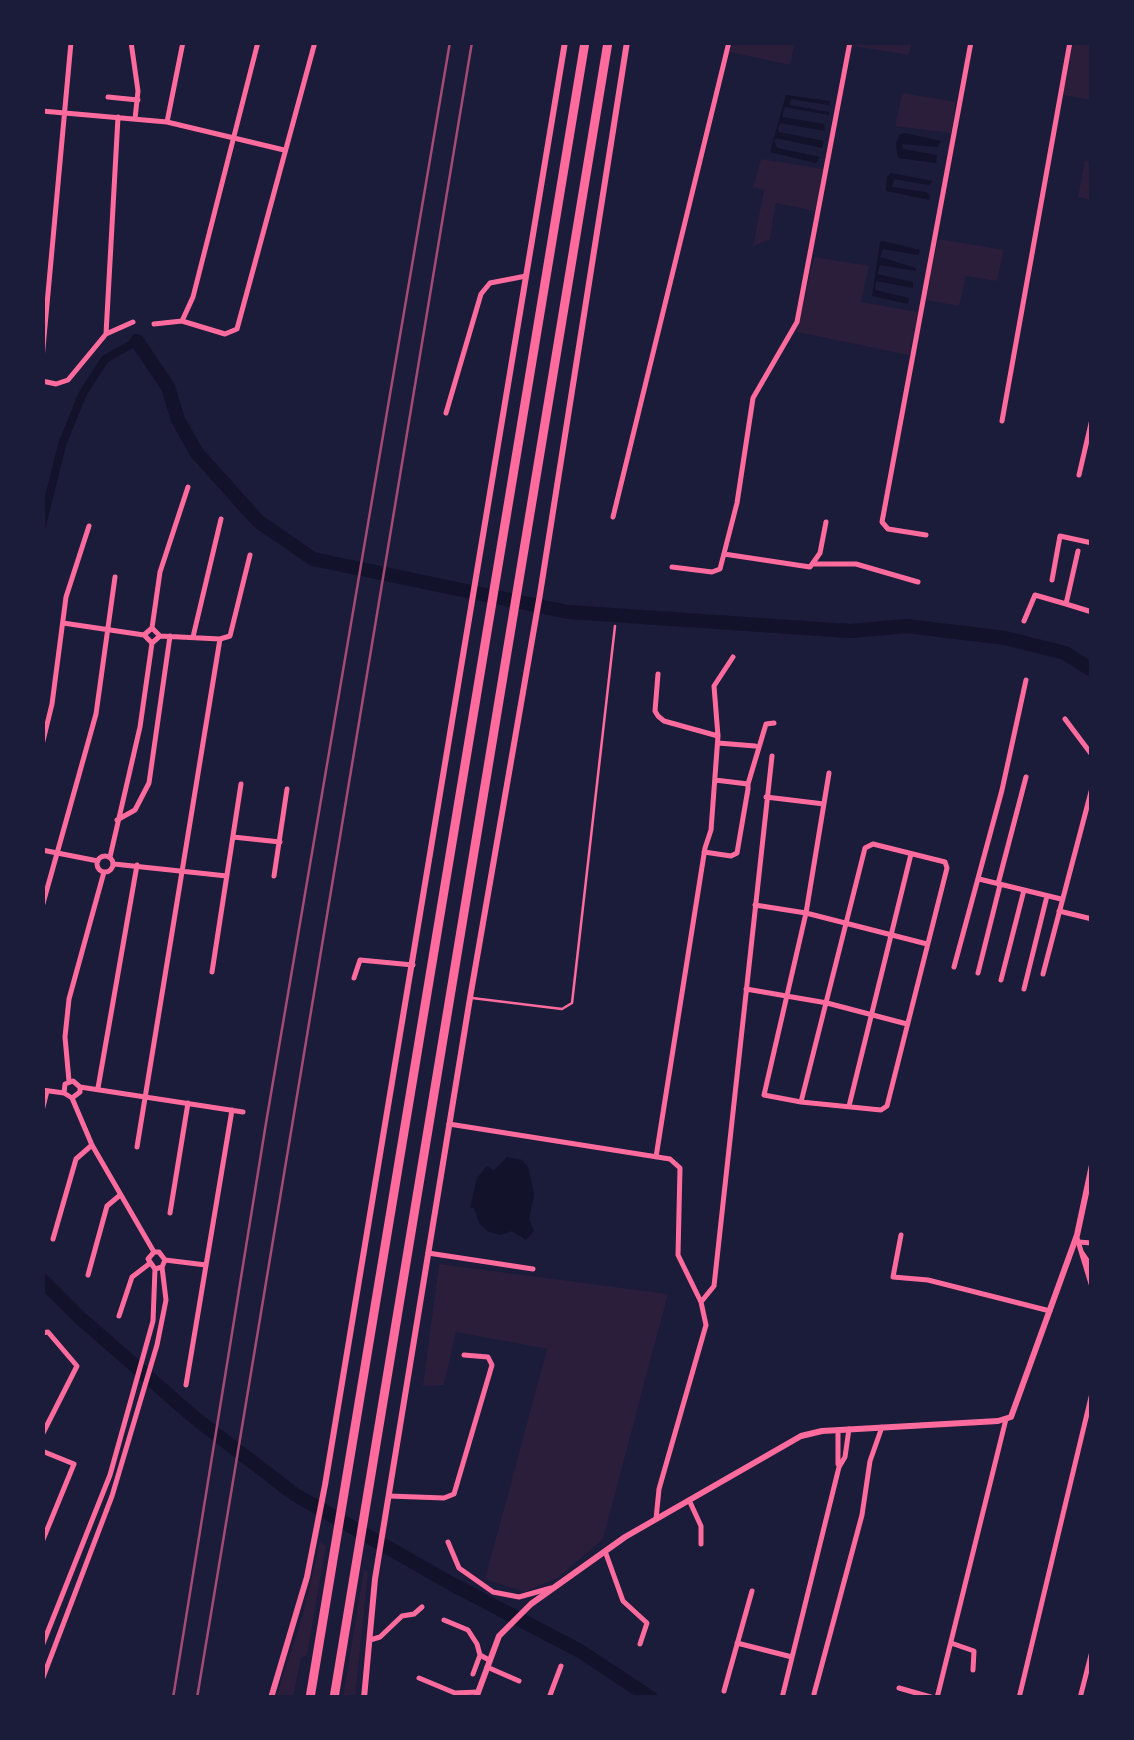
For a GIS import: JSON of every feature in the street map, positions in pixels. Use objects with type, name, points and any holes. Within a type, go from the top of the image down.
[{"type":"highway","points":[[310,1698],[585,42]]},
{"type":"highway","points":[[334,1698],[608,42]]},
{"type":"main road","points":[[270,1698],[300,1601],[325,1485],[565,42]]},
{"type":"main road","points":[[364,1698],[375,1579],[540,594],[627,42]]},
{"type":"main road","points":[[477,1695],[499,1636],[532,1604],[656,1519],[800,1436],[849,1429],[1006,1420],[1014,1412],[1077,1238],[1092,1165]]},
{"type":"street","points":[[42,359],[71,42]]},
{"type":"street","points":[[131,42],[138,100],[135,119]]},
{"type":"street","points":[[167,122],[182,42]]},
{"type":"street","points":[[182,320],[193,297],[258,42]]},
{"type":"street","points":[[154,324],[182,320],[225,334],[237,329],[315,42]]},
{"type":"street","points":[[613,516],[728,42]]},
{"type":"street","points":[[672,566],[717,572],[724,554],[737,504],[753,398],[797,322],[850,42]]},
{"type":"street","points":[[926,536],[888,528],[882,522],[971,42]]},
{"type":"street","points":[[1002,420],[1070,42]]},
{"type":"street","points":[[108,96],[138,100]]},
{"type":"street","points":[[42,112],[167,122],[284,150]]},
{"type":"street","points":[[106,334],[118,117]]},
{"type":"street","points":[[446,413],[481,294],[490,284],[526,276]]},
{"type":"street","points":[[42,381],[68,380],[106,334],[133,322]]},
{"type":"street","points":[[1079,476],[1092,419]]},
{"type":"street","points":[[144,635],[152,628],[160,572],[188,487]]},
{"type":"street","points":[[194,637],[221,519]]},
{"type":"street","points":[[814,564],[826,522]]},
{"type":"street","points":[[42,745],[70,580],[89,526]]},
{"type":"street","points":[[1052,580],[1060,536],[1092,542]]},
{"type":"street","points":[[1066,604],[1078,552]]},
{"type":"street","points":[[724,554],[804,568],[814,564],[856,564],[918,582]]},
{"type":"street","points":[[114,864],[110,856],[140,727],[152,643],[160,636],[230,636],[250,556]]},
{"type":"street","points":[[42,908],[96,714],[115,577]]},
{"type":"street","points":[[1024,621],[1035,595],[1092,612]]},
{"type":"street","points":[[63,623],[144,635],[152,643]]},
{"type":"street","points":[[152,628],[160,636]]},
{"type":"street","points":[[117,820],[135,810],[150,783],[170,636]]},
{"type":"street","points":[[137,1147],[220,639]]},
{"type":"street","points":[[656,1157],[704,852],[711,830],[718,740],[714,686],[732,657]]},
{"type":"street","points":[[658,674],[655,711],[664,722],[718,740],[755,746]]},
{"type":"street","points":[[954,967],[1002,790],[1026,680]]},
{"type":"street","points":[[1064,719],[1092,755]]},
{"type":"street","points":[[704,852],[737,854],[748,784],[766,724],[774,722]]},
{"type":"street","points":[[701,1302],[714,1286],[772,756]]},
{"type":"street","points":[[802,1102],[868,844],[947,864],[887,1106],[881,1110],[802,1102],[768,1097],[763,1091],[806,914],[829,773]]},
{"type":"street","points":[[978,973],[1026,777]]},
{"type":"street","points":[[715,780],[748,784]]},
{"type":"street","points":[[212,972],[241,784]]},
{"type":"street","points":[[1043,974],[1092,788]]},
{"type":"street","points":[[274,876],[288,789]]},
{"type":"street","points":[[766,797],[824,804]]},
{"type":"street","points":[[233,837],[280,842]]},
{"type":"street","points":[[42,850],[98,860]]},
{"type":"street","points":[[849,1106],[911,854]]},
{"type":"street","points":[[104,872],[98,860],[110,856]]},
{"type":"street","points":[[114,864],[227,876]]},
{"type":"street","points":[[104,872],[114,864]]},
{"type":"street","points":[[98,1088],[138,865]]},
{"type":"street","points":[[64,1093],[69,1082],[64,1037],[69,998],[104,872]]},
{"type":"street","points":[[979,879],[1061,899]]},
{"type":"street","points":[[1001,980],[1024,890]]},
{"type":"street","points":[[1024,990],[1047,896]]},
{"type":"street","points":[[754,905],[927,944]]},
{"type":"street","points":[[1059,911],[1092,919]]},
{"type":"street","points":[[354,978],[358,962],[363,959],[414,964]]},
{"type":"street","points":[[746,989],[827,1002],[906,1024]]},
{"type":"street","points":[[69,1082],[80,1087],[243,1112]]},
{"type":"street","points":[[72,1098],[80,1087]]},
{"type":"street","points":[[42,1111],[45,1090],[72,1098],[119,1196],[154,1252],[159,1252],[148,1343],[110,1475],[42,1646]]},
{"type":"street","points":[[170,1213],[188,1103]]},
{"type":"street","points":[[186,1385],[232,1110]]},
{"type":"street","points":[[450,1124],[670,1159],[682,1174],[678,1255],[701,1302],[706,1325],[659,1489],[656,1519]]},
{"type":"street","points":[[53,1239],[76,1159],[92,1145]]},
{"type":"street","points":[[88,1275],[107,1206],[119,1196]]},
{"type":"street","points":[[901,1235],[893,1276],[928,1280],[1050,1311]]},
{"type":"street","points":[[1077,1238],[1092,1243]]},
{"type":"street","points":[[1077,1238],[1092,1287]]},
{"type":"street","points":[[1080,1250],[1092,1268]]},
{"type":"street","points":[[42,1680],[117,1479],[157,1345],[166,1300],[158,1265],[150,1255],[154,1252]]},
{"type":"street","points":[[428,1253],[534,1269]]},
{"type":"street","points":[[119,1316],[132,1278],[158,1265],[206,1265]]},
{"type":"street","points":[[42,1333],[48,1332],[78,1366],[42,1435]]},
{"type":"street","points":[[148,1343],[157,1345]]},
{"type":"street","points":[[389,1496],[444,1498],[454,1494],[492,1365],[488,1357],[464,1355]]},
{"type":"street","points":[[1018,1698],[1092,1393]]},
{"type":"street","points":[[899,1688],[935,1698],[952,1644],[1006,1420]]},
{"type":"street","points":[[814,1694],[862,1514],[870,1461],[882,1427]]},
{"type":"street","points":[[839,1467],[845,1457],[849,1429]]},
{"type":"street","points":[[782,1698],[839,1467],[838,1430]]},
{"type":"street","points":[[42,1451],[74,1464],[42,1542]]},
{"type":"street","points":[[110,1475],[117,1479]]},
{"type":"street","points":[[690,1500],[702,1526],[701,1544]]},
{"type":"street","points":[[448,1542],[458,1568],[493,1592],[518,1597],[554,1587]]},
{"type":"street","points":[[605,1551],[623,1600],[647,1623],[640,1644]]},
{"type":"street","points":[[724,1690],[752,1592]]},
{"type":"street","points":[[57,1604],[68,1608]]},
{"type":"street","points":[[368,1640],[380,1637],[402,1616],[414,1614],[422,1607]]},
{"type":"street","points":[[444,1620],[470,1632],[488,1664],[519,1681]]},
{"type":"street","points":[[737,1643],[792,1657]]},
{"type":"street","points":[[952,1644],[974,1652],[973,1670]]},
{"type":"street","points":[[1080,1698],[1092,1651]]},
{"type":"street","points":[[472,1674],[480,1655]]},
{"type":"street","points":[[549,1698],[562,1666]]},
{"type":"street","points":[[419,1678],[455,1693],[477,1695]]},
{"type":"lane","points":[[470,998],[562,1009],[572,1003],[615,626]]},
{"type":"shaded area","points":[[732,42],[795,43],[790,65],[730,52]]},
{"type":"shaded area","points":[[854,42],[911,43],[909,55],[853,46]]},
{"type":"shaded area","points":[[1073,43],[1091,43],[1091,100],[1063,95]]},
{"type":"shaded area","points":[[902,93],[956,102],[951,133],[895,126]]},
{"type":"shaded area","points":[[786,95],[830,101],[829,105],[791,99],[789,105],[829,115],[785,107],[782,117],[824,124],[825,131],[780,123],[778,129],[824,141],[822,148],[776,138],[774,141],[777,148],[820,157],[816,163],[770,152]]},
{"type":"shaded area","points":[[904,133],[941,141],[938,147],[902,144],[903,149],[937,155],[936,163],[898,158],[896,144]]},
{"type":"shaded area","points":[[761,159],[823,169],[815,211],[776,203],[770,239],[753,246],[764,190],[753,187]]},
{"type":"shaded area","points":[[1085,160],[1091,162],[1091,200],[1078,197]]},
{"type":"shaded area","points":[[891,173],[933,181],[929,185],[894,179],[892,187],[925,192],[930,200],[886,191]]},
{"type":"shaded area","points":[[938,239],[1004,250],[997,281],[966,276],[959,306],[926,300]]},
{"type":"shaded area","points":[[883,241],[920,250],[918,255],[883,249],[880,257],[916,268],[880,265],[877,274],[913,282],[913,288],[876,281],[875,290],[909,298],[908,304],[872,296]]},
{"type":"shaded area","points":[[814,257],[869,266],[861,302],[918,312],[909,355],[797,332]]},
{"type":"shaded area","points":[[507,1157],[522,1160],[531,1180],[534,1195],[529,1219],[534,1231],[526,1240],[512,1231],[500,1235],[487,1231],[479,1223],[474,1208],[470,1208],[477,1178],[487,1166],[494,1170]]},
{"type":"shaded area","points":[[439,1264],[668,1294],[603,1539],[559,1577],[525,1592],[485,1579],[547,1349],[456,1332],[444,1385],[423,1386]]},
{"type":"shaded area","points":[[320,1542],[326,1546],[307,1655],[301,1658],[293,1697],[276,1697],[302,1619]]},
{"type":"shaded area","points":[[364,1570],[368,1572],[355,1697],[343,1697]]},
{"type":"waterway","points":[[42,525],[62,445],[82,395],[105,359],[137,341]]},
{"type":"waterway","points":[[137,341],[168,387],[178,420],[197,453],[258,521],[313,559],[568,612],[850,631],[907,626],[1005,638],[1065,653],[1092,670]]},
{"type":"waterway","points":[[42,1280],[195,1418],[294,1494],[580,1651],[651,1698]]},
{"type":"railway","points":[[173,1698],[266,1123],[450,42]]},
{"type":"railway","points":[[197,1698],[472,42]]}]
